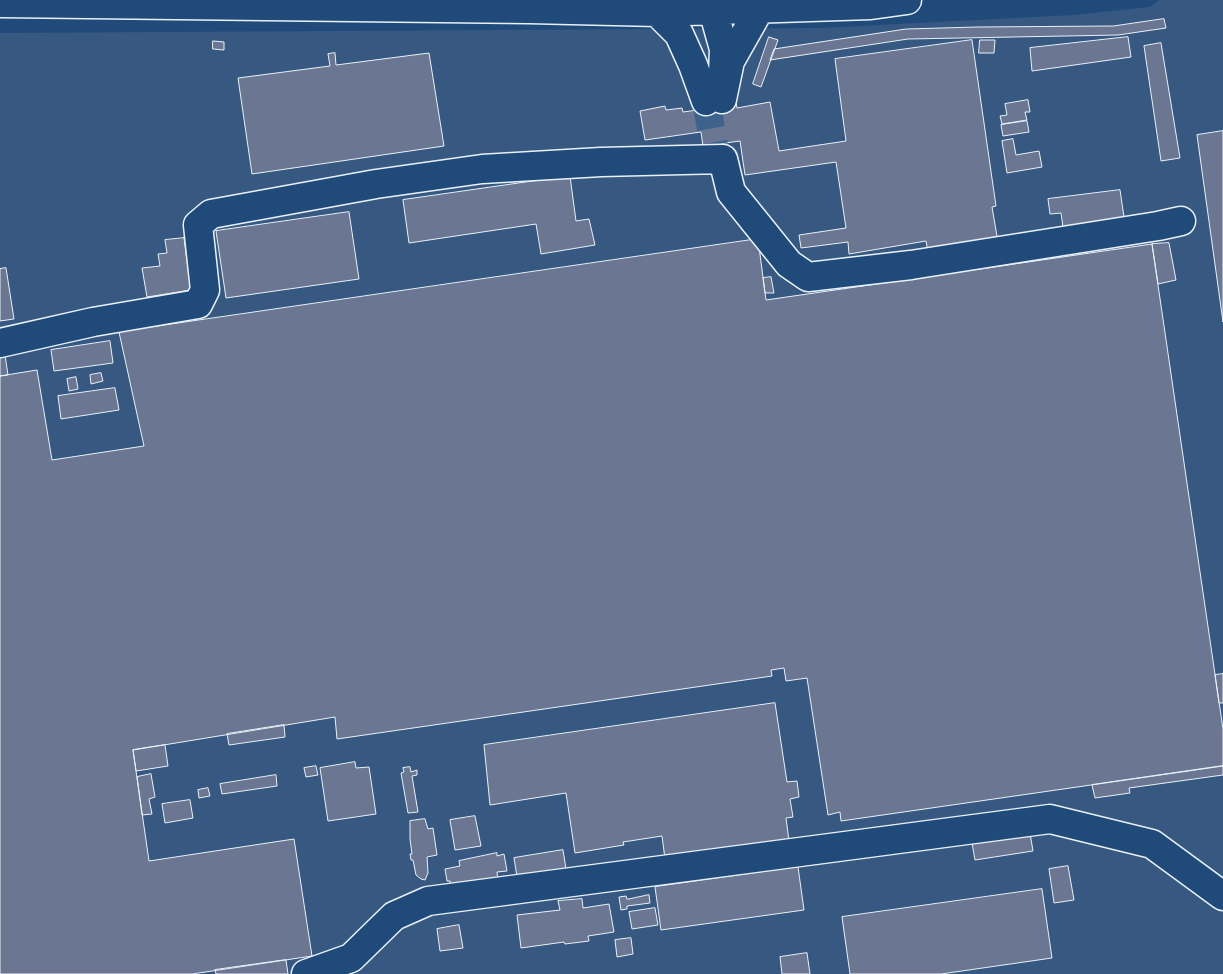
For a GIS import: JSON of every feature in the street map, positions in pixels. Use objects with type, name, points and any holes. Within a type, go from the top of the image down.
[{"type":"street","points":[[0,3],[529,8],[658,12],[872,5],[907,0]]},
{"type":"street","points":[[714,100],[730,61],[760,8]]},
{"type":"street","points":[[713,10],[724,49],[714,100]]},
{"type":"street","points":[[658,12],[678,34],[692,65],[714,100]]},
{"type":"street","points":[[0,343],[93,322],[198,304],[205,290],[198,225],[211,214],[376,184],[482,169],[601,162],[722,149],[730,192],[789,264],[808,277],[911,265],[1181,221]]},
{"type":"street","points":[[306,974],[351,958],[394,916],[428,901],[1050,819],[1152,844],[1223,896]]},
{"type":"shaded area","points":[[1159,0],[1223,0],[1223,974],[0,974],[0,33],[821,28],[1073,15],[1150,7]]},
{"type":"building","points":[[1164,19],[1166,28],[1118,35],[908,39],[770,60],[774,49],[906,29],[1113,26]]},
{"type":"building","points":[[769,37],[778,40],[761,87],[753,84]]},
{"type":"building","points":[[1128,37],[1131,57],[1032,71],[1030,48]]},
{"type":"building","points":[[972,40],[996,206],[992,207],[998,242],[928,252],[926,241],[849,254],[848,242],[801,248],[799,235],[846,228],[836,162],[745,175],[740,141],[703,146],[701,132],[645,140],[640,111],[665,106],[666,110],[682,108],[683,112],[698,110],[735,97],[737,108],[770,102],[779,151],[846,141],[835,59]]},
{"type":"building","points":[[980,40],[995,40],[994,53],[979,53]]},
{"type":"building","points":[[213,41],[224,42],[224,50],[213,49]]},
{"type":"building","points":[[1161,43],[1180,158],[1161,161],[1144,46]]},
{"type":"building","points":[[335,53],[336,65],[429,53],[444,146],[252,174],[238,78],[330,66],[328,54]]},
{"type":"building","points":[[1028,100],[1030,112],[1025,112],[1027,120],[1002,124],[1000,116],[1007,115],[1005,104]]},
{"type":"building","points":[[1027,121],[1029,132],[1003,136],[1001,125]]},
{"type":"building","points":[[1223,131],[1223,322],[1197,135]]},
{"type":"building","points":[[1013,139],[1016,155],[1039,151],[1042,167],[1007,173],[1002,141]]},
{"type":"building","points":[[570,176],[576,221],[589,219],[595,245],[541,254],[536,224],[409,243],[403,200]]},
{"type":"building","points":[[1120,190],[1124,217],[1063,227],[1061,213],[1050,214],[1048,199]]},
{"type":"building","points":[[349,212],[359,279],[226,298],[216,231]]},
{"type":"building","points":[[184,238],[191,290],[147,297],[142,268],[160,266],[158,254],[167,253],[165,240]]},
{"type":"building","points":[[758,239],[766,300],[1152,244],[1223,729],[1223,766],[841,821],[840,812],[828,815],[807,678],[786,681],[784,668],[771,670],[772,676],[337,739],[335,717],[133,750],[149,861],[294,839],[312,956],[192,974],[0,974],[0,376],[37,370],[52,460],[144,446],[119,332]]},
{"type":"building","points":[[1169,243],[1176,280],[1158,284],[1152,244]]},
{"type":"building","points":[[6,268],[14,319],[0,321],[0,269]]},
{"type":"building","points":[[771,277],[774,293],[765,293],[763,278]]},
{"type":"building","points":[[110,341],[113,363],[54,371],[51,350]]},
{"type":"building","points":[[5,355],[8,375],[0,376],[0,356]]},
{"type":"building","points":[[101,373],[103,381],[91,384],[90,375]]},
{"type":"building","points":[[76,377],[78,389],[69,391],[67,379]]},
{"type":"building","points":[[115,388],[119,410],[61,419],[58,396]]},
{"type":"building","points":[[1223,674],[1223,703],[1219,703],[1215,675]]},
{"type":"building","points":[[775,703],[787,782],[797,781],[799,797],[790,799],[793,817],[786,818],[789,841],[665,859],[662,836],[623,842],[624,845],[575,853],[566,793],[490,805],[484,745]]},
{"type":"building","points":[[284,725],[285,737],[229,745],[227,734]]},
{"type":"building","points":[[165,745],[168,766],[136,771],[133,750]]},
{"type":"building","points":[[355,762],[356,768],[369,767],[376,814],[328,821],[320,768]]},
{"type":"building","points":[[316,766],[318,775],[306,777],[304,768]]},
{"type":"building","points":[[1223,766],[1223,775],[1129,788],[1130,793],[1095,798],[1092,785]]},
{"type":"building","points":[[410,767],[411,772],[417,770],[417,775],[412,776],[418,812],[408,813],[401,773],[404,772],[403,768]]},
{"type":"building","points":[[151,774],[155,797],[149,799],[152,814],[142,815],[137,777]]},
{"type":"building","points":[[276,775],[277,786],[222,794],[220,784]]},
{"type":"building","points":[[208,788],[210,796],[199,798],[198,790]]},
{"type":"building","points":[[190,800],[193,818],[165,823],[162,804]]},
{"type":"building","points":[[475,816],[481,846],[455,850],[450,820]]},
{"type":"building","points":[[425,819],[428,829],[433,828],[437,855],[427,857],[428,873],[425,880],[416,875],[413,860],[411,860],[410,821]]},
{"type":"building","points":[[1030,833],[1033,851],[975,860],[972,843]]},
{"type":"building","points":[[563,850],[567,875],[518,883],[514,858]]},
{"type":"building","points":[[497,853],[497,856],[504,854],[507,871],[497,872],[498,882],[462,888],[461,882],[458,883],[458,889],[450,887],[450,881],[447,881],[445,869],[460,866],[459,861]]},
{"type":"building","points":[[1068,866],[1074,900],[1054,903],[1049,869]]},
{"type":"building","points":[[798,867],[804,910],[661,930],[655,887]]},
{"type":"building","points":[[1042,889],[1052,958],[941,974],[850,974],[842,917]]},
{"type":"building","points":[[649,895],[650,903],[627,906],[627,909],[621,910],[619,897],[626,896],[627,899]]},
{"type":"building","points":[[582,899],[583,908],[609,904],[614,932],[588,936],[589,941],[565,944],[564,942],[521,948],[517,915],[560,910],[558,901]]},
{"type":"building","points":[[655,908],[658,925],[632,929],[629,912]]},
{"type":"building","points":[[459,925],[463,948],[440,951],[437,929]]},
{"type":"building","points":[[631,938],[633,954],[617,957],[615,940]]},
{"type":"building","points":[[807,953],[810,974],[782,974],[780,957]]},
{"type":"building","points":[[286,960],[288,974],[216,974],[215,970]]},
{"type":"tunnel","points":[[706,101],[714,145]]}]
